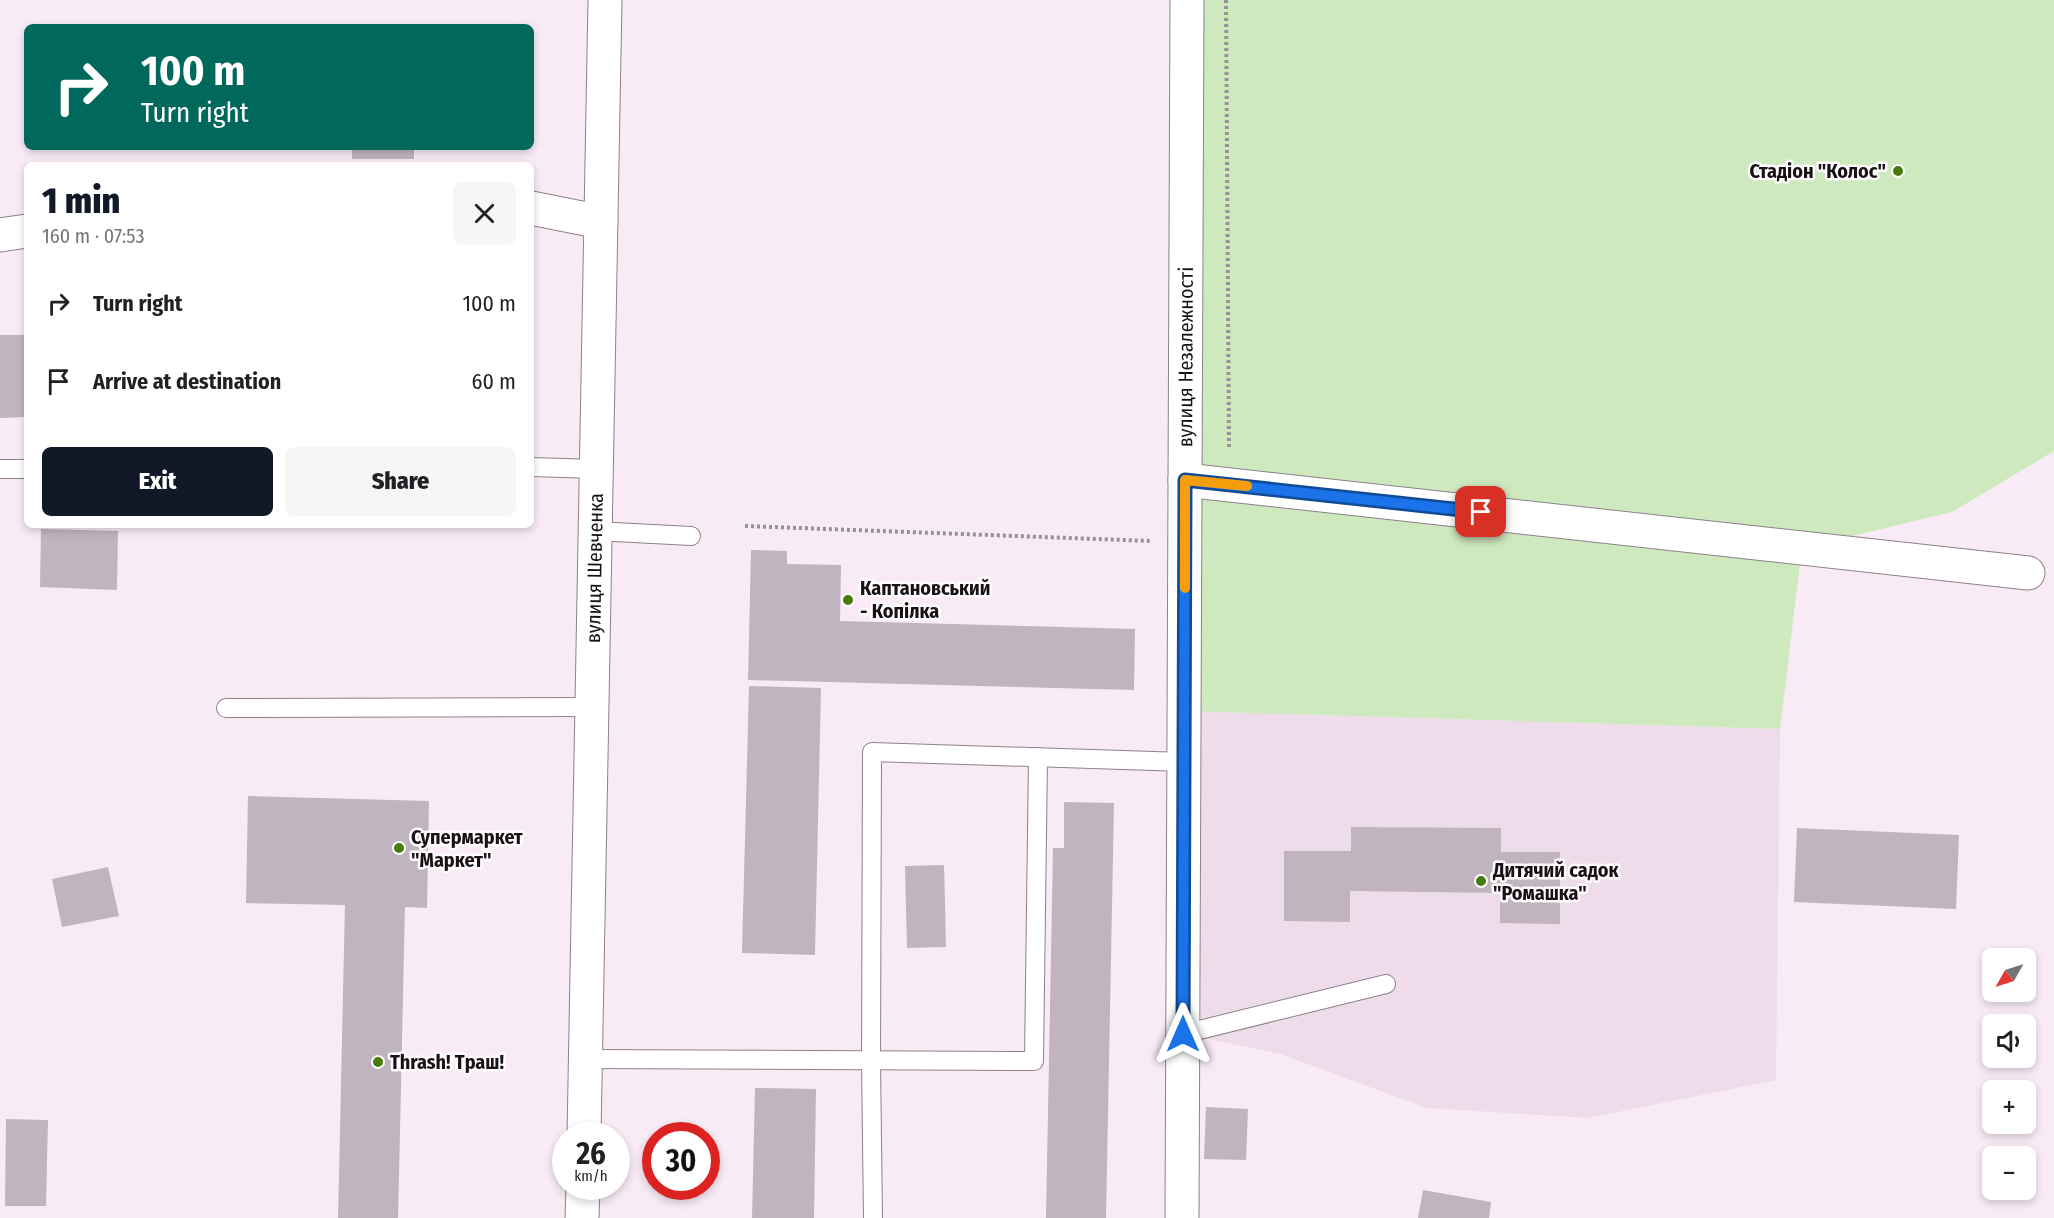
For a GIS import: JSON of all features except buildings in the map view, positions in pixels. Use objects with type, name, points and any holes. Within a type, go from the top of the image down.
[{"type":"street","name":"вулиця Шевченка","points":[[584,1122],[605,0]]},
{"type":"street","name":"вулиця Незалежності","points":[[1182,1218],[1187,0]]},
{"type":"street","points":[[534,209],[601,222]]},
{"type":"street","points":[[0,235],[24,231]]},
{"type":"street","points":[[1185,480],[2028,573]]},
{"type":"street","points":[[582,1218],[583,1200]]},
{"type":"lane","points":[[534,467],[596,469]]},
{"type":"lane","points":[[0,469],[24,469]]},
{"type":"lane","points":[[595,531],[691,536]]},
{"type":"lane","points":[[226,708],[592,707]]},
{"type":"lane","points":[[873,1218],[872,752],[1184,762]]},
{"type":"lane","points":[[585,1059],[1034,1061],[1038,757]]},
{"type":"lane","points":[[1183,1034],[1386,984]]},
{"type":"path","points":[[1226,0],[1229,484]]},
{"type":"path","points":[[746,526],[1185,542]]},
{"type":"shaded area","name":"Дитячий садок \"Ромашка\"","points":[[1184,711],[1780,729],[1776,1080],[1588,1118],[1427,1108],[1280,1054],[1183,1034]]},
{"type":"green space","points":[[1187,0],[2054,0],[2054,451],[1952,512],[1802,548],[1780,729],[1184,711]]},
{"type":"slow traffic","points":[[1185,588],[1185,480],[1247,486]]},
{"type":"place","name":"Стадіон \"Колос\"","points":[[1898,171]]},
{"type":"place","name":"Каптановський - Копілка","points":[[848,600]]},
{"type":"place","name":"Супермаркет \"Маркет\"","points":[[399,848]]},
{"type":"place","name":"Дитячий садок \"Ромашка\"","points":[[1481,881]]},
{"type":"place","name":"Thrash! Траш!","points":[[378,1062]]},
{"type":"route","points":[[1183,1034],[1185,480],[1481,512]]}]
